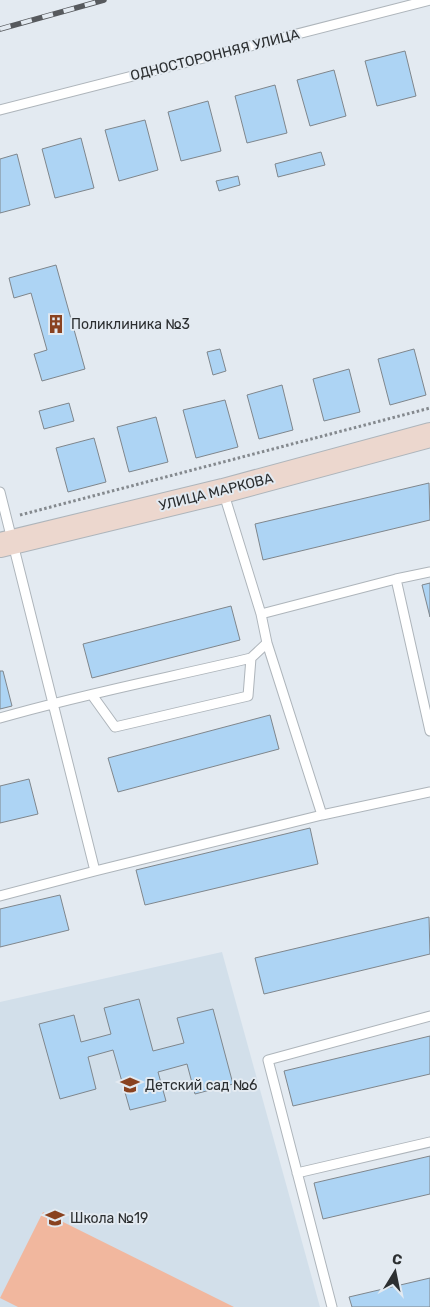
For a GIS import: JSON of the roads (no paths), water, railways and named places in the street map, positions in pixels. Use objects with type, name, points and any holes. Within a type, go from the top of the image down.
[{"type":"main road","name":"УЛИЦА МАРКОВА","points":[[6,543],[223,491],[430,435]]},
{"type":"lane","name":"ОДНОСТОРОННЯЯ УЛИЦА","points":[[0,110],[430,0]]},
{"type":"lane","points":[[223,491],[261,614],[266,643],[322,815]]},
{"type":"lane","points":[[0,492],[7,519],[6,543],[53,702],[95,871]]},
{"type":"lane","points":[[261,614],[430,572]]},
{"type":"lane","points":[[396,579],[430,731]]},
{"type":"lane","points":[[0,718],[53,702],[92,695],[251,658],[266,643]]},
{"type":"lane","points":[[92,695],[115,727],[248,696],[251,658]]},
{"type":"lane","points":[[0,896],[322,815],[430,792]]},
{"type":"lane","points":[[332,1307],[268,1060],[430,1016]]},
{"type":"lane","points":[[297,1173],[430,1142]]},
{"type":"railway","points":[[0,29],[104,0]]},
{"type":"place","name":"Поликлиника №3","points":[[56,324]]},
{"type":"place","name":"Детский сад №6","points":[[130,1085]]},
{"type":"place","name":"Школа №19","points":[[55,1218]]}]
